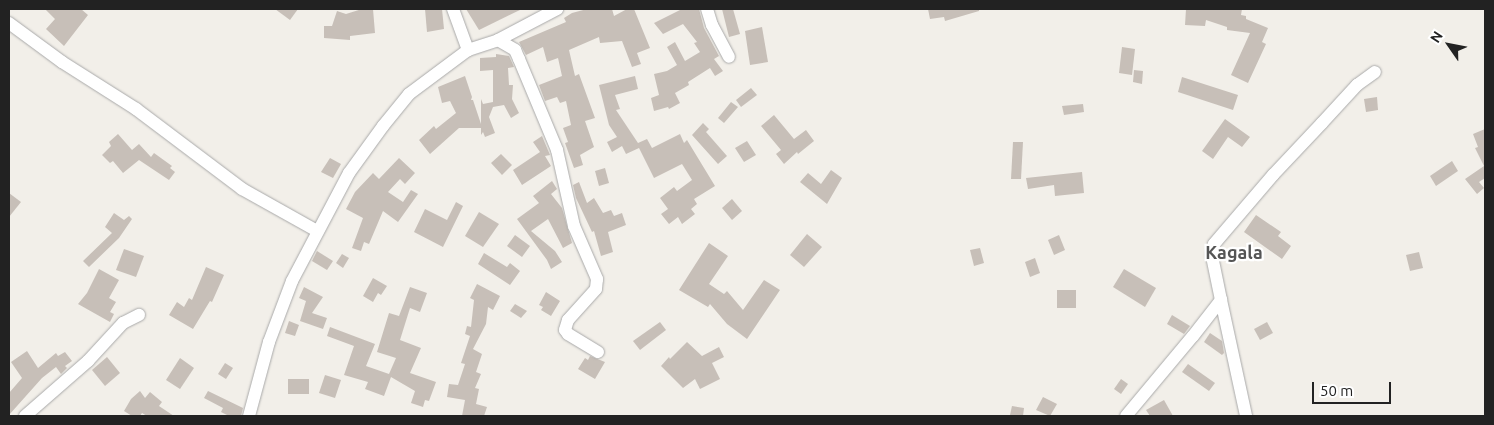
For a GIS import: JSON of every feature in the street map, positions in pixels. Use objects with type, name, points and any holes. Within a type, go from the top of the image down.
[{"type":"street","points":[[453,9],[468,50]]},
{"type":"street","points":[[249,416],[269,342],[292,281],[349,173],[409,94],[468,50],[498,40],[557,9]]},
{"type":"street","points":[[707,9],[712,25],[729,57]]},
{"type":"street","points":[[9,23],[62,62],[136,109],[242,188],[317,231]]},
{"type":"street","points":[[498,40],[515,50],[557,150],[574,226],[597,279],[596,289],[568,320],[565,330],[568,334],[598,352]]},
{"type":"street","points":[[1246,416],[1212,256],[1214,244],[1273,175],[1322,122],[1357,85],[1375,72]]},
{"type":"street","points":[[1126,416],[1194,336],[1221,300]]},
{"type":"street","points":[[25,416],[88,361],[123,323],[139,315]]},
{"type":"building","points":[[45,9],[81,9],[88,15],[64,46],[46,29],[55,19]]},
{"type":"building","points":[[275,9],[298,9],[290,20]]},
{"type":"building","points":[[362,9],[373,9],[375,33],[350,36],[350,40],[324,38],[324,26],[332,26],[337,11],[346,14]]},
{"type":"building","points":[[425,9],[442,9],[444,29],[427,32]]},
{"type":"building","points":[[466,9],[522,9],[479,30]]},
{"type":"building","points":[[587,9],[612,9],[614,16],[627,9],[634,9],[650,48],[637,53],[641,64],[632,67],[622,41],[600,43],[599,37],[569,50],[575,76],[579,74],[595,118],[585,121],[594,147],[580,155],[583,165],[574,168],[565,143],[568,142],[563,128],[571,125],[566,101],[560,103],[557,97],[545,101],[539,85],[562,76],[558,58],[547,62],[543,47],[526,55],[519,42],[566,22],[564,18],[572,13]]},
{"type":"building","points":[[682,9],[699,9],[704,28],[719,56],[714,59],[723,71],[715,76],[710,68],[688,82],[689,85],[675,93],[680,103],[669,109],[668,107],[654,111],[651,98],[659,95],[654,74],[667,71],[677,65],[667,47],[675,42],[685,61],[700,52],[694,43],[697,42],[683,24],[663,34],[654,23]]},
{"type":"building","points":[[722,9],[733,9],[740,34],[729,37]]},
{"type":"building","points":[[928,9],[979,9],[979,11],[945,21],[944,17],[930,19]]},
{"type":"building","points":[[1186,9],[1242,9],[1241,15],[1246,16],[1246,19],[1268,28],[1262,42],[1266,44],[1248,83],[1231,75],[1250,33],[1227,30],[1227,27],[1206,20],[1205,26],[1185,25]]},
{"type":"building","points":[[762,27],[768,62],[750,65],[745,31]]},
{"type":"building","points":[[1122,47],[1135,49],[1132,75],[1119,73]]},
{"type":"building","points":[[496,54],[509,56],[514,67],[508,68],[509,85],[513,85],[512,99],[519,113],[511,118],[504,105],[493,107],[489,117],[495,133],[485,137],[483,132],[481,135],[481,128],[459,128],[430,154],[419,140],[434,126],[436,129],[456,113],[450,101],[442,103],[438,87],[465,76],[472,97],[471,100],[473,100],[481,124],[481,99],[483,104],[493,102],[493,70],[480,71],[480,58],[496,57]]},
{"type":"building","points":[[1134,70],[1143,71],[1142,84],[1133,82]]},
{"type":"building","points":[[635,76],[638,89],[615,95],[620,109],[616,110],[638,143],[647,139],[652,148],[680,134],[684,143],[687,140],[715,186],[694,199],[697,204],[691,209],[695,214],[682,224],[678,217],[669,224],[661,214],[668,209],[660,198],[674,187],[677,191],[692,180],[682,164],[654,178],[639,148],[626,154],[622,146],[612,152],[607,142],[617,137],[609,125],[599,85]]},
{"type":"building","points":[[1182,77],[1238,95],[1233,110],[1178,92]]},
{"type":"building","points":[[751,88],[757,95],[741,107],[736,100]]},
{"type":"building","points":[[1377,97],[1378,110],[1366,112],[1364,99]]},
{"type":"building","points":[[731,102],[738,107],[724,123],[718,118]]},
{"type":"building","points":[[1083,104],[1084,112],[1064,115],[1062,106]]},
{"type":"building","points":[[774,115],[794,139],[806,130],[814,141],[798,154],[797,152],[784,164],[776,154],[781,150],[761,126]]},
{"type":"building","points":[[1225,119],[1250,137],[1242,147],[1228,137],[1213,159],[1202,151]]},
{"type":"building","points":[[703,123],[709,129],[706,132],[727,156],[718,164],[692,135]]},
{"type":"building","points":[[1485,129],[1485,178],[1479,182],[1484,188],[1477,194],[1465,179],[1484,166],[1475,148],[1478,147],[1473,134]]},
{"type":"building","points":[[118,134],[132,150],[139,144],[151,157],[154,153],[172,166],[170,168],[175,172],[169,180],[139,160],[123,173],[113,161],[110,163],[102,155],[111,146],[109,142]]},
{"type":"building","points":[[542,136],[550,155],[545,156],[551,166],[522,185],[513,170],[540,152],[533,142]]},
{"type":"building","points":[[747,141],[756,155],[744,162],[735,148]]},
{"type":"building","points":[[1013,142],[1023,142],[1021,179],[1011,179]]},
{"type":"building","points":[[501,154],[512,165],[502,175],[491,163]]},
{"type":"building","points":[[330,158],[341,164],[333,178],[321,172]]},
{"type":"building","points":[[399,158],[415,173],[405,184],[400,179],[388,192],[403,202],[411,190],[418,194],[398,222],[383,211],[369,244],[364,242],[361,251],[352,248],[363,218],[346,209],[355,192],[373,173],[379,179]]},
{"type":"building","points":[[1452,161],[1458,171],[1436,186],[1430,176]]},
{"type":"building","points":[[605,168],[609,183],[599,186],[595,171]]},
{"type":"building","points":[[831,170],[842,178],[827,204],[800,182],[808,173],[821,184]]},
{"type":"building","points":[[1082,172],[1084,193],[1055,196],[1054,185],[1028,189],[1026,178]]},
{"type":"building","points":[[552,181],[557,189],[551,194],[562,208],[572,243],[563,248],[548,219],[531,231],[555,251],[562,262],[551,269],[547,260],[517,219],[539,203],[533,196]]},
{"type":"building","points":[[579,182],[587,203],[594,198],[603,213],[611,210],[614,216],[622,213],[626,225],[608,232],[613,252],[601,256],[594,231],[592,232],[576,198],[573,185]]},
{"type":"building","points":[[9,193],[21,202],[9,217]]},
{"type":"building","points":[[732,199],[742,211],[732,220],[722,208]]},
{"type":"building","points":[[456,202],[463,206],[443,247],[414,232],[425,209],[447,220]]},
{"type":"building","points":[[479,212],[499,224],[483,247],[465,236]]},
{"type":"building","points":[[114,213],[124,220],[129,216],[132,219],[119,238],[89,267],[83,261],[112,233],[105,227]]},
{"type":"building","points":[[1256,215],[1281,232],[1278,236],[1291,246],[1282,259],[1244,232]]},
{"type":"building","points":[[807,234],[822,247],[804,267],[790,255]]},
{"type":"building","points":[[515,235],[530,246],[522,257],[507,246]]},
{"type":"building","points":[[1059,235],[1065,250],[1054,255],[1048,240]]},
{"type":"building","points":[[709,243],[728,256],[709,284],[724,294],[727,291],[743,310],[764,280],[780,290],[747,339],[727,324],[710,304],[708,307],[679,290]]},
{"type":"building","points":[[980,248],[984,263],[974,266],[970,250]]},
{"type":"building","points":[[124,249],[144,256],[136,277],[116,270]]},
{"type":"building","points":[[317,251],[333,261],[327,270],[312,261]]},
{"type":"building","points":[[1419,252],[1423,268],[1410,271],[1406,255]]},
{"type":"building","points":[[484,253],[507,267],[510,263],[520,271],[510,285],[478,264]]},
{"type":"building","points":[[342,254],[349,258],[343,268],[336,263]]},
{"type":"building","points":[[1035,258],[1040,273],[1030,277],[1025,262]]},
{"type":"building","points":[[206,267],[224,275],[212,302],[210,301],[193,329],[169,315],[177,302],[184,307],[189,298],[192,300]]},
{"type":"building","points":[[99,269],[119,280],[109,298],[116,302],[110,312],[114,314],[110,322],[78,304],[87,293]]},
{"type":"building","points":[[1124,269],[1156,288],[1145,307],[1113,287]]},
{"type":"building","points":[[373,278],[387,286],[381,295],[378,293],[373,302],[363,296]]},
{"type":"building","points":[[477,284],[500,296],[493,310],[488,307],[486,324],[473,349],[482,354],[476,372],[481,374],[475,388],[479,389],[476,404],[487,407],[484,416],[462,416],[465,400],[447,397],[449,384],[458,385],[465,364],[461,363],[470,336],[465,334],[467,326],[471,327],[474,300],[470,298]]},
{"type":"building","points":[[304,287],[323,297],[312,313],[327,318],[323,329],[300,321],[306,301],[299,298]]},
{"type":"building","points":[[410,287],[427,293],[420,312],[410,308],[400,340],[421,348],[410,373],[436,382],[429,401],[425,400],[423,407],[411,403],[415,391],[391,377],[384,396],[365,389],[368,382],[344,375],[354,346],[327,336],[330,327],[375,344],[366,366],[389,374],[396,358],[377,352],[389,313],[399,316]]},
{"type":"building","points":[[1057,290],[1076,290],[1076,308],[1057,308]]},
{"type":"building","points":[[546,292],[560,301],[551,316],[541,310],[543,307],[539,305]]},
{"type":"building","points":[[515,304],[527,311],[521,318],[510,311]]},
{"type":"building","points":[[1172,315],[1190,326],[1184,334],[1167,324]]},
{"type":"building","points":[[289,321],[299,325],[295,336],[285,333]]},
{"type":"building","points":[[660,322],[666,330],[640,350],[633,341]]},
{"type":"building","points":[[1267,322],[1273,333],[1260,340],[1254,329]]},
{"type":"building","points":[[1210,333],[1222,341],[1224,353],[1222,355],[1204,342]]},
{"type":"building","points":[[687,342],[702,356],[719,347],[724,357],[712,363],[720,379],[700,389],[695,379],[683,388],[661,366]]},
{"type":"building","points":[[27,351],[38,368],[56,353],[58,356],[65,352],[72,361],[65,366],[67,368],[61,374],[56,367],[42,378],[9,415],[9,393],[22,378],[11,362]]},
{"type":"building","points":[[590,356],[605,362],[595,379],[578,369],[585,358],[588,360]]},
{"type":"building","points":[[107,357],[120,373],[105,386],[92,370]]},
{"type":"building","points":[[180,358],[194,368],[180,389],[166,380]]},
{"type":"building","points":[[225,363],[233,368],[226,379],[218,374]]},
{"type":"building","points":[[1188,364],[1215,383],[1209,391],[1182,372]]},
{"type":"building","points":[[325,375],[341,380],[335,398],[319,393]]},
{"type":"building","points":[[288,379],[309,379],[309,394],[288,394]]},
{"type":"building","points":[[1121,379],[1128,384],[1121,394],[1114,389]]},
{"type":"building","points":[[140,391],[145,398],[150,392],[162,402],[159,406],[174,416],[147,416],[142,413],[140,416],[132,416],[124,411],[131,399]]},
{"type":"building","points":[[208,391],[243,408],[241,416],[229,416],[221,412],[223,408],[204,398]]},
{"type":"building","points":[[1043,397],[1057,404],[1050,416],[1036,410]]},
{"type":"building","points":[[1164,400],[1173,416],[1150,416],[1146,410]]},
{"type":"building","points":[[1012,406],[1024,408],[1023,416],[1010,415]]},
{"type":"district","name":"Kagala","points":[[1234,252]]}]
